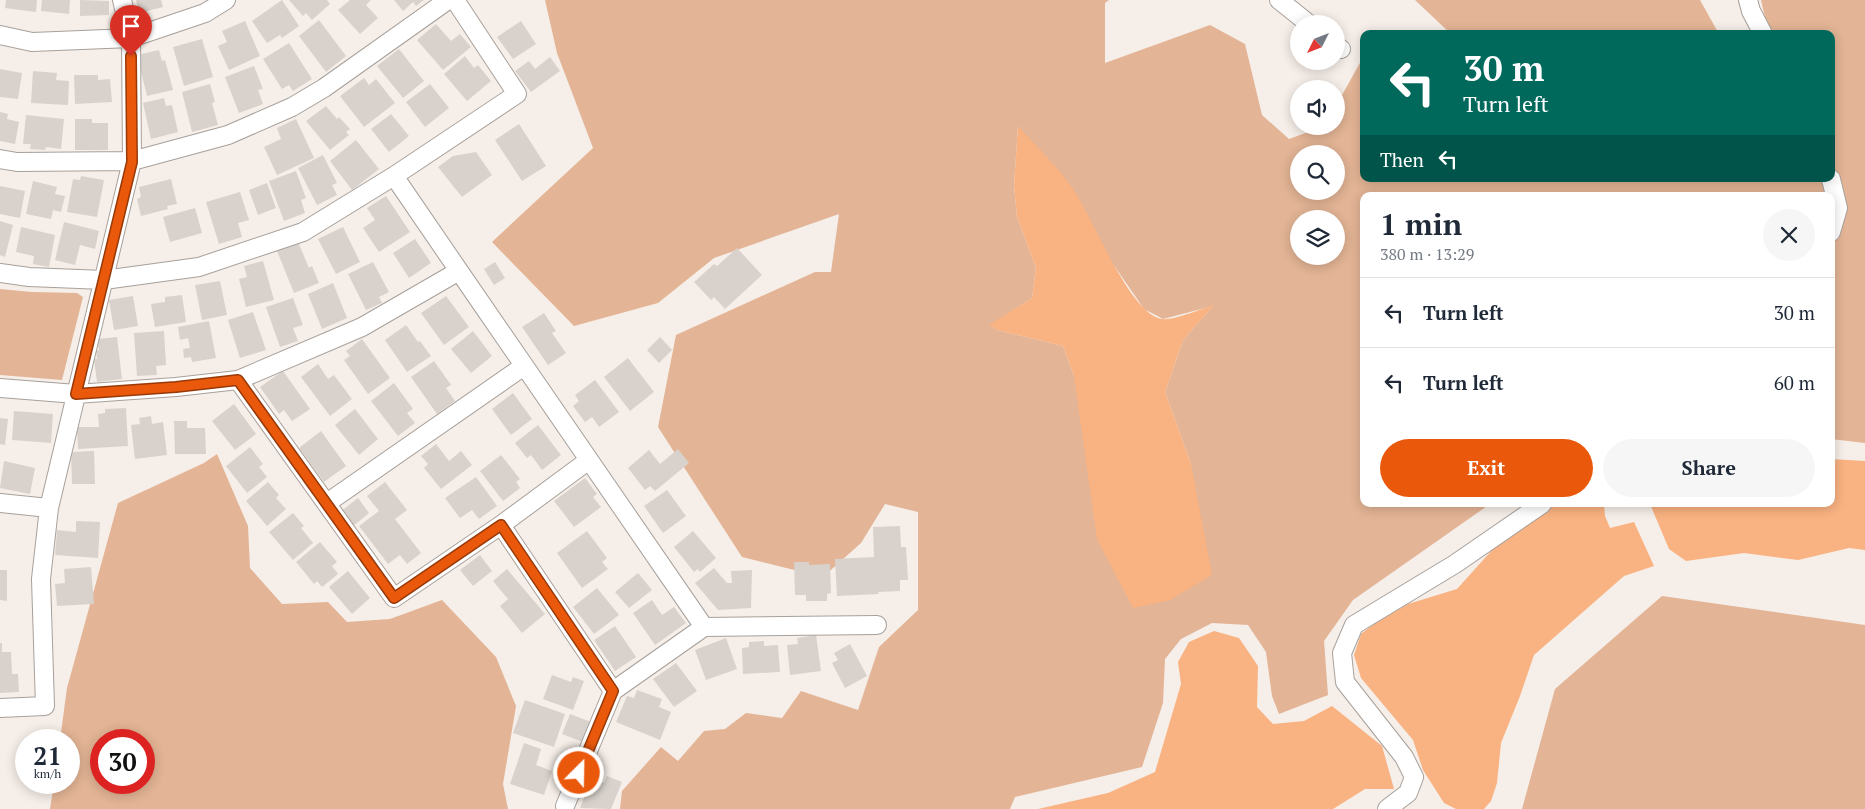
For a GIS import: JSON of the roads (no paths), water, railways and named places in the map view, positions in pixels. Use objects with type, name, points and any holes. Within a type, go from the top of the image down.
[{"type":"street","points":[[0,708],[45,706],[41,579],[49,508],[132,162],[130,38],[122,0]]},
{"type":"street","points":[[0,34],[32,42],[130,38],[205,13],[226,0]]},
{"type":"street","points":[[0,159],[17,162],[132,162],[228,135],[292,107],[324,88],[448,0]]},
{"type":"street","points":[[0,273],[29,277],[104,280],[199,267],[304,232],[394,176],[517,94],[455,0]]},
{"type":"street","points":[[1279,0],[1298,15]]},
{"type":"street","points":[[1748,0],[1750,11],[1761,30]]},
{"type":"street","points":[[394,176],[704,627]]},
{"type":"street","points":[[1835,196],[1838,208],[1835,218]]},
{"type":"street","points":[[0,388],[76,394],[176,387],[238,380],[362,327],[459,272]]},
{"type":"street","points":[[327,504],[524,366]]},
{"type":"street","points":[[238,380],[394,598],[501,525],[589,460]]},
{"type":"street","points":[[0,503],[49,508]]},
{"type":"street","points":[[1387,809],[1408,793],[1414,777],[1404,757],[1345,682],[1342,653],[1354,625],[1455,564],[1538,507]]},
{"type":"street","points":[[501,525],[613,691]]},
{"type":"street","points":[[565,806],[613,691],[704,627],[878,626]]}]
